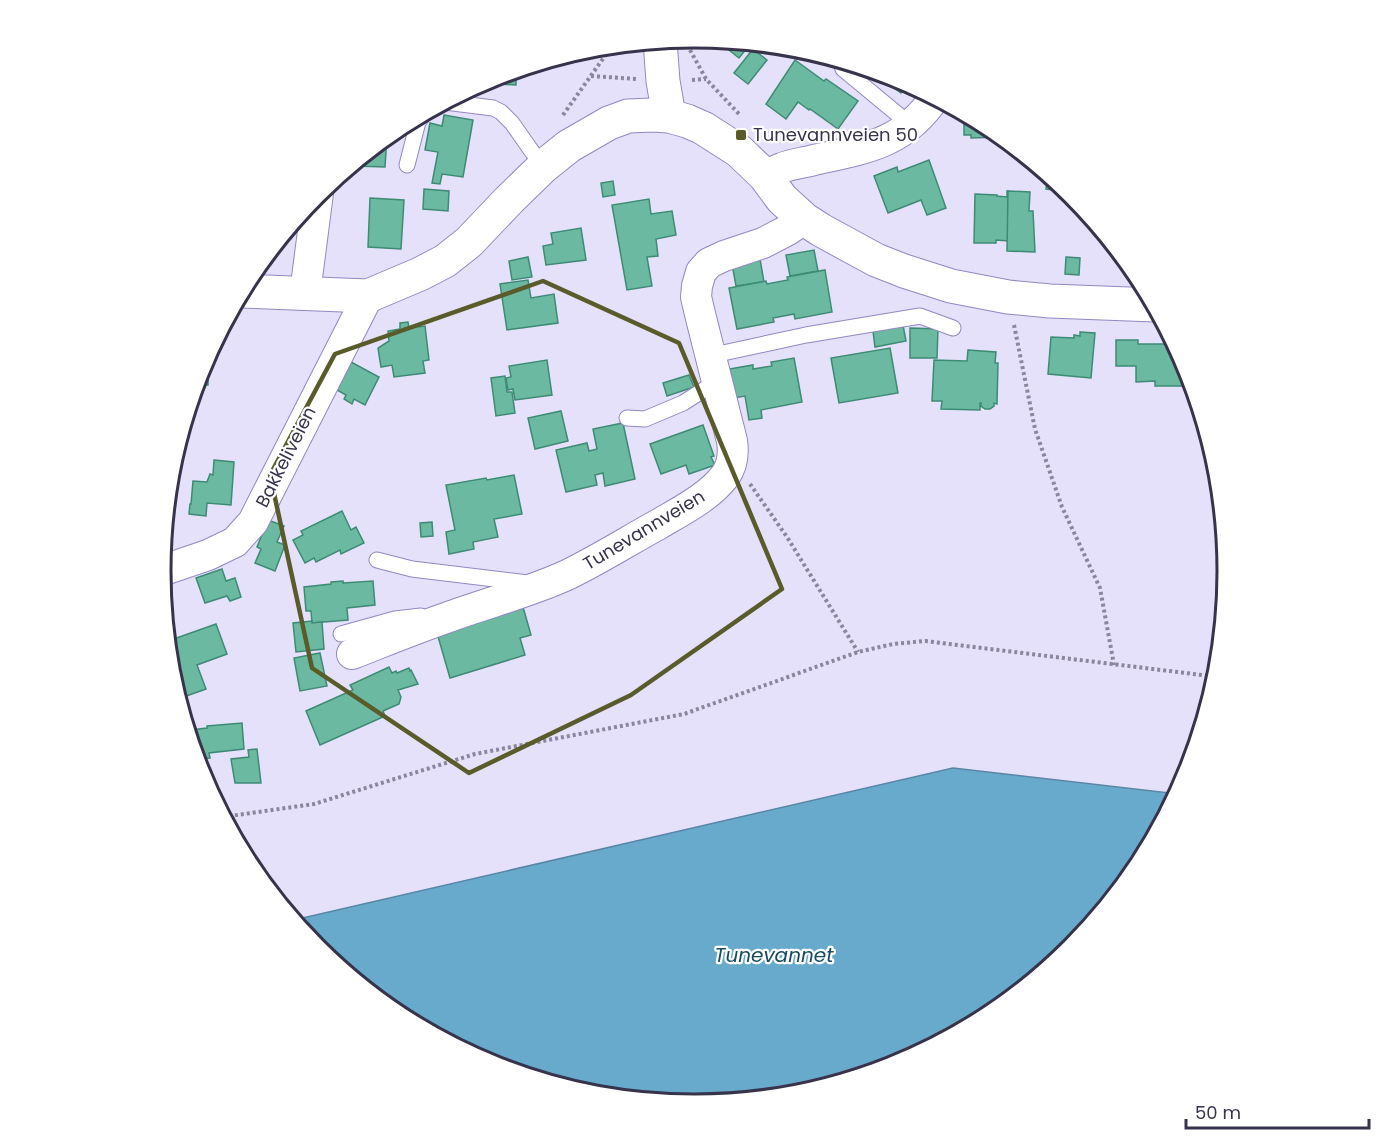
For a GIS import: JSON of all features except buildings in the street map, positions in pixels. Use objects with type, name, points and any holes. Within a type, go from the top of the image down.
[{"type":"street","points":[[669,116],[663,81],[673,49]]},
{"type":"street","points":[[765,176],[783,167],[866,149],[888,140],[909,125],[930,104]]},
{"type":"street","points":[[254,291],[368,296],[445,261],[469,242],[544,166],[569,146],[609,123],[628,116],[669,116],[703,128],[739,151],[765,176],[782,199],[804,219],[876,260],[951,286],[1008,297],[1145,305]]},
{"type":"street","points":[[305,293],[316,211]]},
{"type":"street","points":[[731,465],[734,454],[732,441],[696,297],[701,272],[710,263],[763,243],[804,219]]},
{"type":"street","name":"Bakkeliveien","points":[[171,568],[208,555],[235,542],[253,522],[368,296]]},
{"type":"street","name":"Tunevannveien","points":[[346,644],[475,609],[566,575],[620,546],[708,493],[725,476],[731,465]]},
{"type":"lane","points":[[845,70],[909,125]]},
{"type":"lane","points":[[460,104],[494,108],[501,112],[544,166]]},
{"type":"lane","points":[[407,165],[416,128]]},
{"type":"lane","points":[[627,418],[645,419],[683,403],[713,369],[806,335],[920,316],[953,328]]},
{"type":"lane","points":[[377,560],[412,569],[543,584]]},
{"type":"path","points":[[677,49],[742,118]]},
{"type":"path","points":[[560,119],[605,56]]},
{"type":"path","points":[[1008,297],[1035,429],[1062,507],[1100,588],[1114,665]]},
{"type":"path","points":[[731,465],[743,474],[787,537],[858,652]]},
{"type":"path","points":[[232,816],[314,804],[475,754],[684,714],[858,652],[893,644],[925,641],[1208,676]]},
{"type":"highlighted area","points":[[543,281],[679,343],[782,589],[631,695],[469,773],[312,668],[270,475],[335,354]]},
{"type":"water","name":"Tunevannet","points":[[953,768],[1170,793],[1130,862],[1089,917],[1065,942],[1014,987],[957,1025],[895,1055],[830,1077],[763,1091],[695,1095],[627,1091],[560,1077],[495,1055],[463,1041],[404,1007],[350,965],[302,918]]},
{"type":"place","name":"Tunevannveien 50","points":[[741,135]]}]
